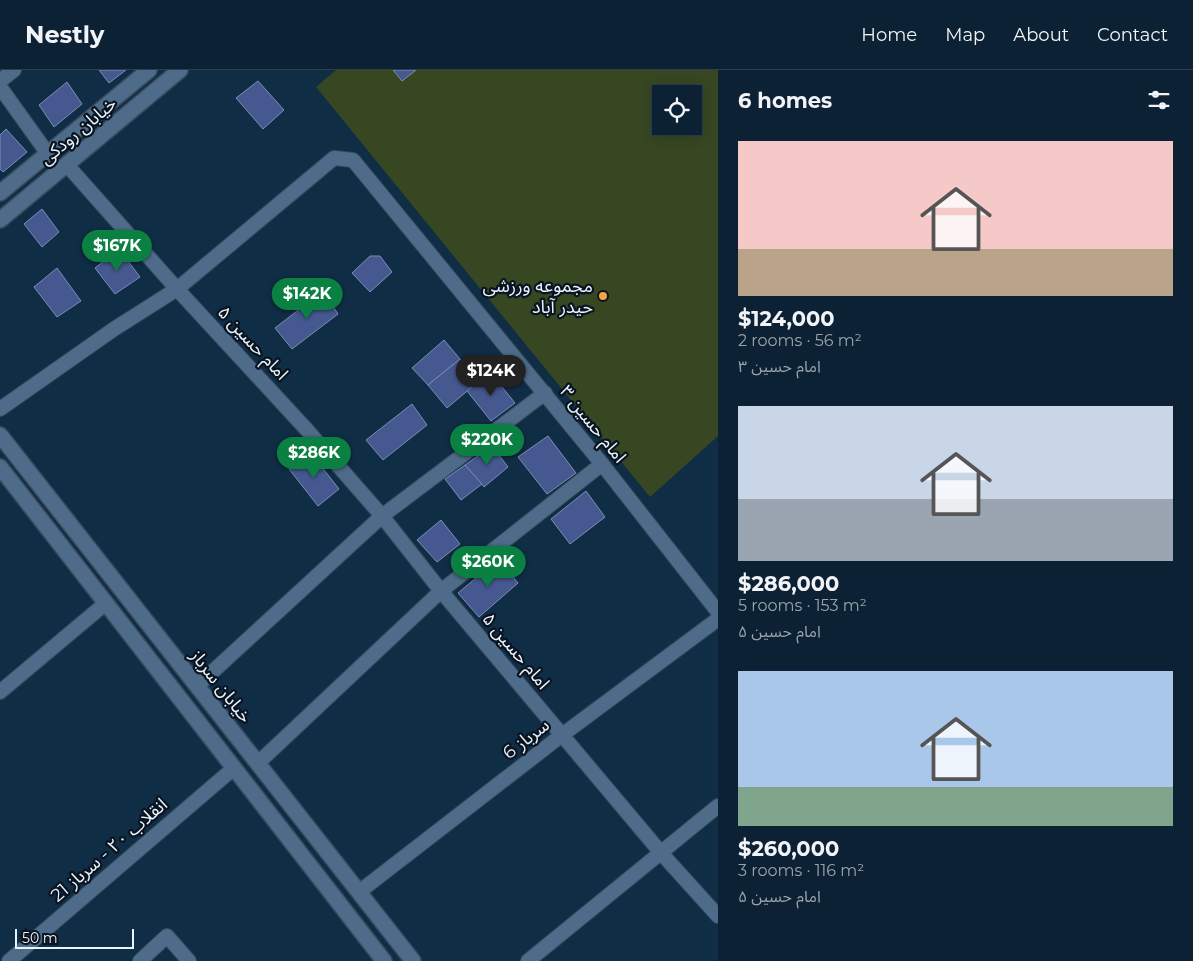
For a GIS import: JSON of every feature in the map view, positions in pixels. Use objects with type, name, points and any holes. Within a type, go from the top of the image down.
[{"type":"main road","name":"خیابان رودکی","points":[[0,193],[149,70]]},
{"type":"main road","name":"خیابان رودکی","points":[[0,220],[180,70]]},
{"type":"main road","name":"خیابان سرباز","points":[[0,435],[413,961]]},
{"type":"main road","points":[[0,467],[384,961]]},
{"type":"main road","points":[[106,603],[121,590]]},
{"type":"street","points":[[0,81],[14,70]]},
{"type":"street","points":[[0,88],[48,154]]},
{"type":"street","name":"امام حسین ۳","points":[[177,289],[334,158],[353,160],[602,464],[718,612]]},
{"type":"street","name":"امام حسین ۵","points":[[67,165],[177,289],[307,430],[382,516],[441,591],[662,854],[718,916]]},
{"type":"street","points":[[0,409],[114,329],[177,289]]},
{"type":"street","points":[[197,686],[382,516],[545,394]]},
{"type":"street","points":[[258,763],[441,591],[602,464]]},
{"type":"street","points":[[2,686],[106,603]]},
{"type":"street","name":"سرباز 6","points":[[359,892],[562,734],[718,619]]},
{"type":"street","name":"انقلاب ۲۰ - سرباز 21","points":[[9,961],[234,768]]},
{"type":"street","points":[[528,961],[662,854],[718,806]]},
{"type":"street","points":[[140,961],[167,936],[189,961]]},
{"type":"green space","name":"مجموعه ورزشی حیدر آباد","points":[[336,70],[718,70],[718,436],[650,497],[316,87]]},
{"type":"building","points":[[99,70],[126,70],[109,83]]},
{"type":"building","points":[[393,70],[416,70],[402,81]]},
{"type":"building","points":[[258,81],[284,110],[263,129],[236,98]]},
{"type":"building","points":[[67,82],[82,104],[54,127],[39,105]]},
{"type":"building","points":[[6,129],[27,152],[3,172],[0,169],[0,135]]},
{"type":"building","points":[[42,209],[59,232],[42,247],[24,224]]},
{"type":"building","points":[[119,249],[140,277],[115,294],[95,268]]},
{"type":"building","points":[[370,256],[380,256],[392,272],[370,292],[352,273]]},
{"type":"building","points":[[57,268],[81,301],[57,317],[34,287]]},
{"type":"building","points":[[323,291],[338,314],[292,349],[275,328]]},
{"type":"building","points":[[444,340],[460,359],[428,385],[412,368]]},
{"type":"building","points":[[460,359],[478,382],[447,408],[428,385]]},
{"type":"building","points":[[490,372],[515,403],[491,421],[467,391]]},
{"type":"building","points":[[412,404],[427,425],[383,460],[366,440]]},
{"type":"building","points":[[548,436],[576,473],[547,494],[518,457]]},
{"type":"building","points":[[492,446],[508,467],[484,487],[465,465]]},
{"type":"building","points":[[310,452],[339,489],[318,506],[289,469]]},
{"type":"building","points":[[465,465],[482,484],[461,500],[445,479]]},
{"type":"building","points":[[586,491],[605,517],[570,544],[551,519]]},
{"type":"building","points":[[441,520],[460,544],[437,562],[417,540]]},
{"type":"building","points":[[499,559],[518,583],[479,617],[458,593]]},
{"type":"place","name":"مجموعه ورزشی حیدر آباد","points":[[603,296]]}]
